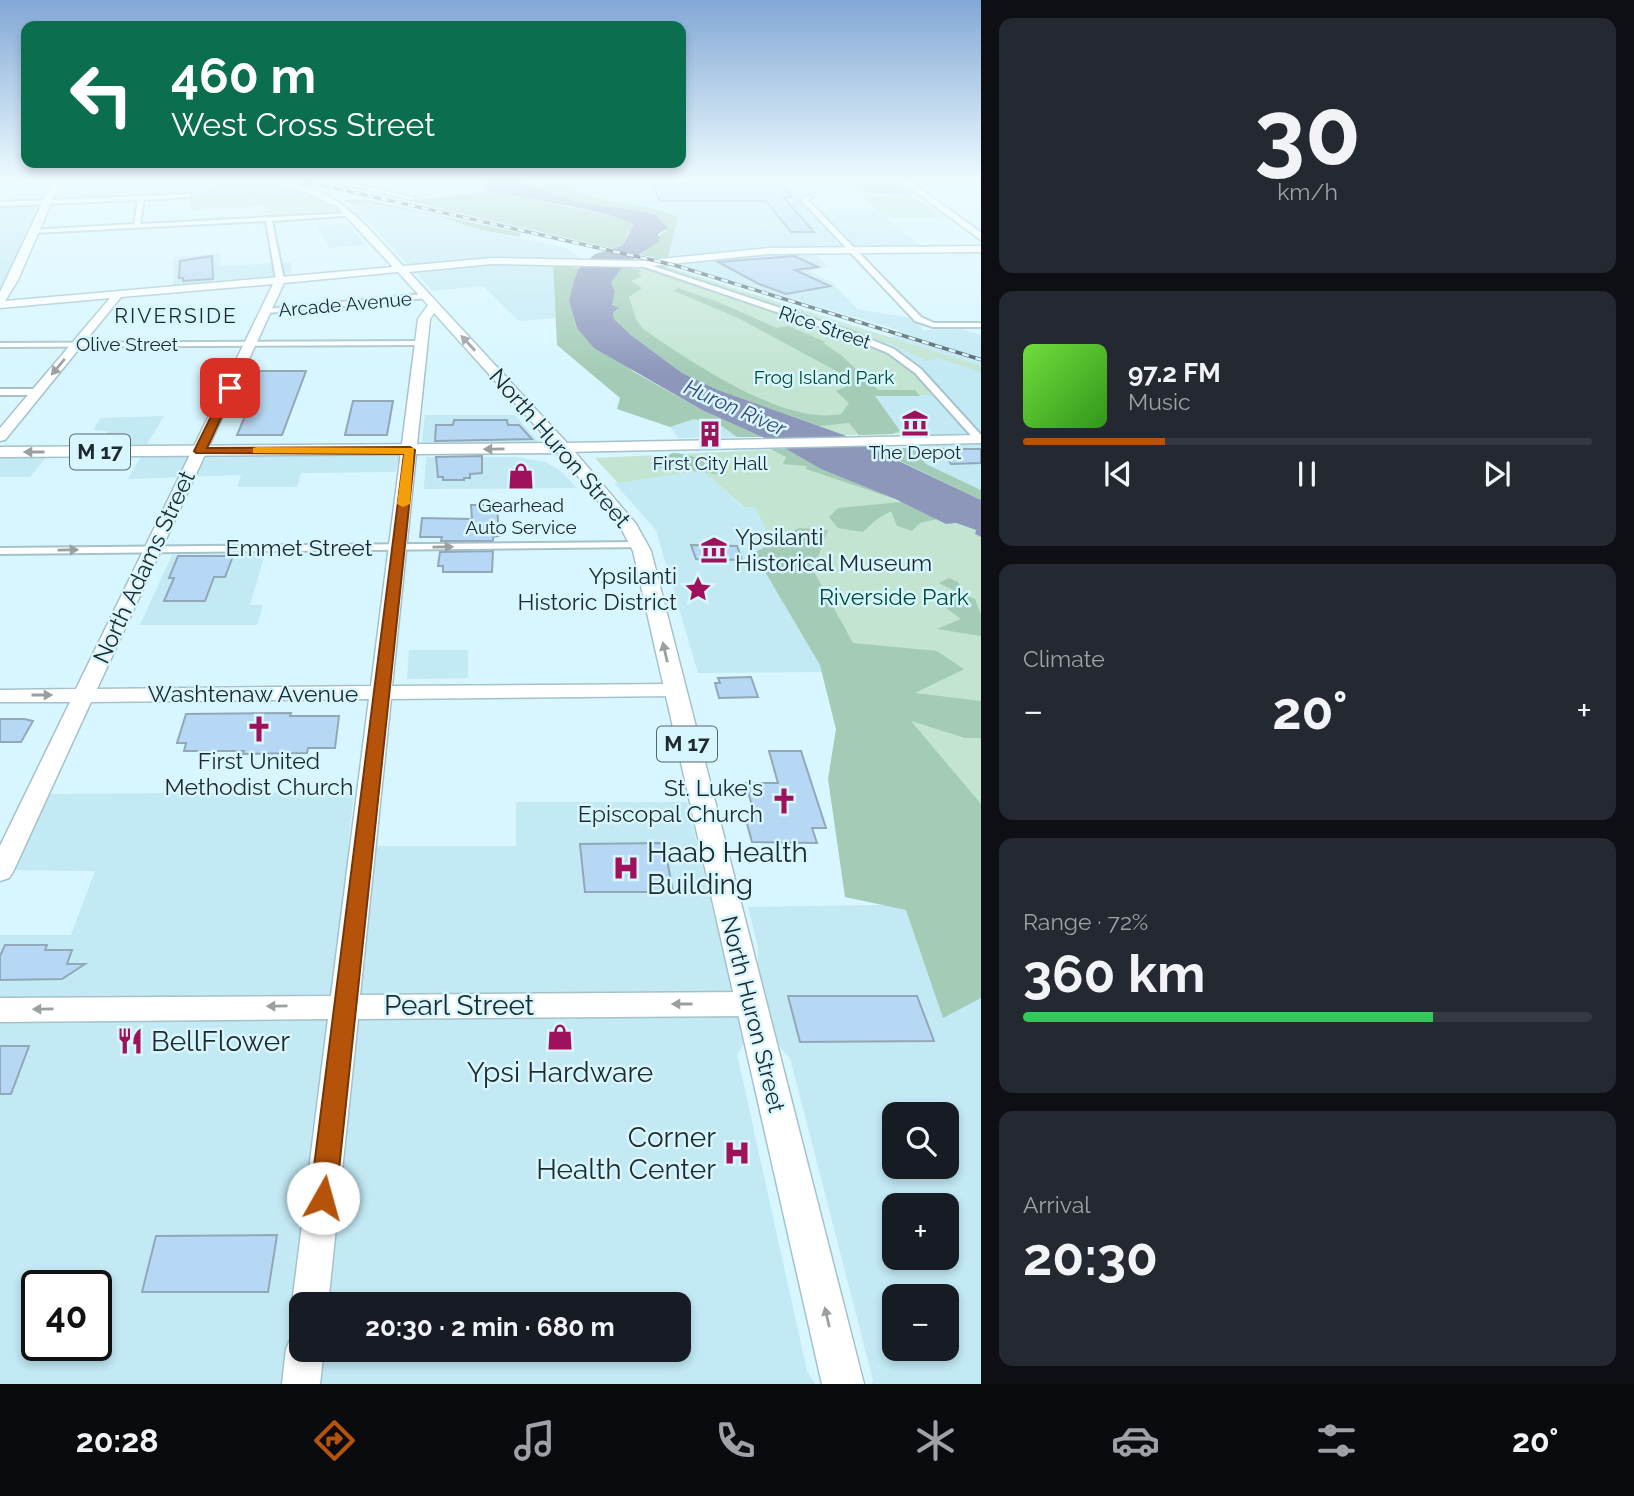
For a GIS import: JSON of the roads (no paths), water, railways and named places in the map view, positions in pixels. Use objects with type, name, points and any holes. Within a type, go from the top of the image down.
[{"type":"main road","name":"M 17","points":[[0,452],[563,449]]},
{"type":"main road","name":"North Huron Street","points":[[563,449],[625,521],[640,545],[843,1384]]},
{"type":"street","points":[[0,303],[28,245]]},
{"type":"street","points":[[274,245],[280,280]]},
{"type":"street","name":"North Huron Street","points":[[378,245],[563,449]]},
{"type":"street","points":[[847,245],[918,319],[933,325],[981,325]]},
{"type":"street","points":[[0,303],[492,261],[639,264],[758,252],[981,249]]},
{"type":"street","name":"Rice Street","points":[[639,264],[848,333],[891,351],[918,371],[980,439]]},
{"type":"street","name":"North Adams Street","points":[[0,872],[280,280]]},
{"type":"street","points":[[12,282],[12,297],[33,302]]},
{"type":"street","points":[[0,437],[116,298],[115,295]]},
{"type":"street","points":[[311,1292],[428,301]]},
{"type":"street","name":"Arcade Avenue","points":[[267,311],[428,301]]},
{"type":"street","name":"Olive Street","points":[[0,345],[422,343]]},
{"type":"street","points":[[0,392],[37,392]]},
{"type":"street","points":[[563,449],[980,439]]},
{"type":"street","name":"Emmet Street","points":[[0,551],[640,545]]},
{"type":"street","name":"Washtenaw Avenue","points":[[0,696],[674,690]]},
{"type":"street","name":"Pearl Street","points":[[0,1010],[345,1005],[750,1004]]},
{"type":"street","points":[[301,1384],[304,1362]]},
{"type":"water","name":"Huron River","points":[[654,245],[622,267],[611,283],[615,291],[612,305],[619,308],[613,313],[614,319],[631,335],[682,373],[718,390],[844,435],[981,500],[981,537],[975,534],[976,530],[956,523],[946,524],[895,499],[821,469],[776,443],[702,410],[594,348],[577,328],[569,301],[574,281],[579,268],[595,254],[622,246]]},
{"type":"railway","points":[[584,245],[674,265],[981,360]]},
{"type":"place","name":"The Depot","points":[[915,423]]},
{"type":"place","name":"First City Hall","points":[[710,434]]},
{"type":"place","name":"Gearhead Auto Service","points":[[521,476]]},
{"type":"place","name":"Ypsilanti Historical Museum","points":[[714,550]]},
{"type":"place","name":"Ypsilanti Historic District","points":[[698,589]]},
{"type":"place","name":"First United Methodist Church","points":[[259,729]]},
{"type":"place","name":"St. Luke's Episcopal Church","points":[[784,801]]},
{"type":"place","name":"Haab Health Building","points":[[626,868]]},
{"type":"place","name":"Ypsi Hardware","points":[[560,1037]]},
{"type":"place","name":"BellFlower","points":[[130,1041]]},
{"type":"place","name":"Corner Health Center","points":[[737,1153]]},
{"type":"district","name":"RIVERSIDE","points":[[176,316]]},
{"type":"park label","name":"Frog Island Park","points":[[824,377]]},
{"type":"park label","name":"Riverside Park","points":[[894,597]]}]
